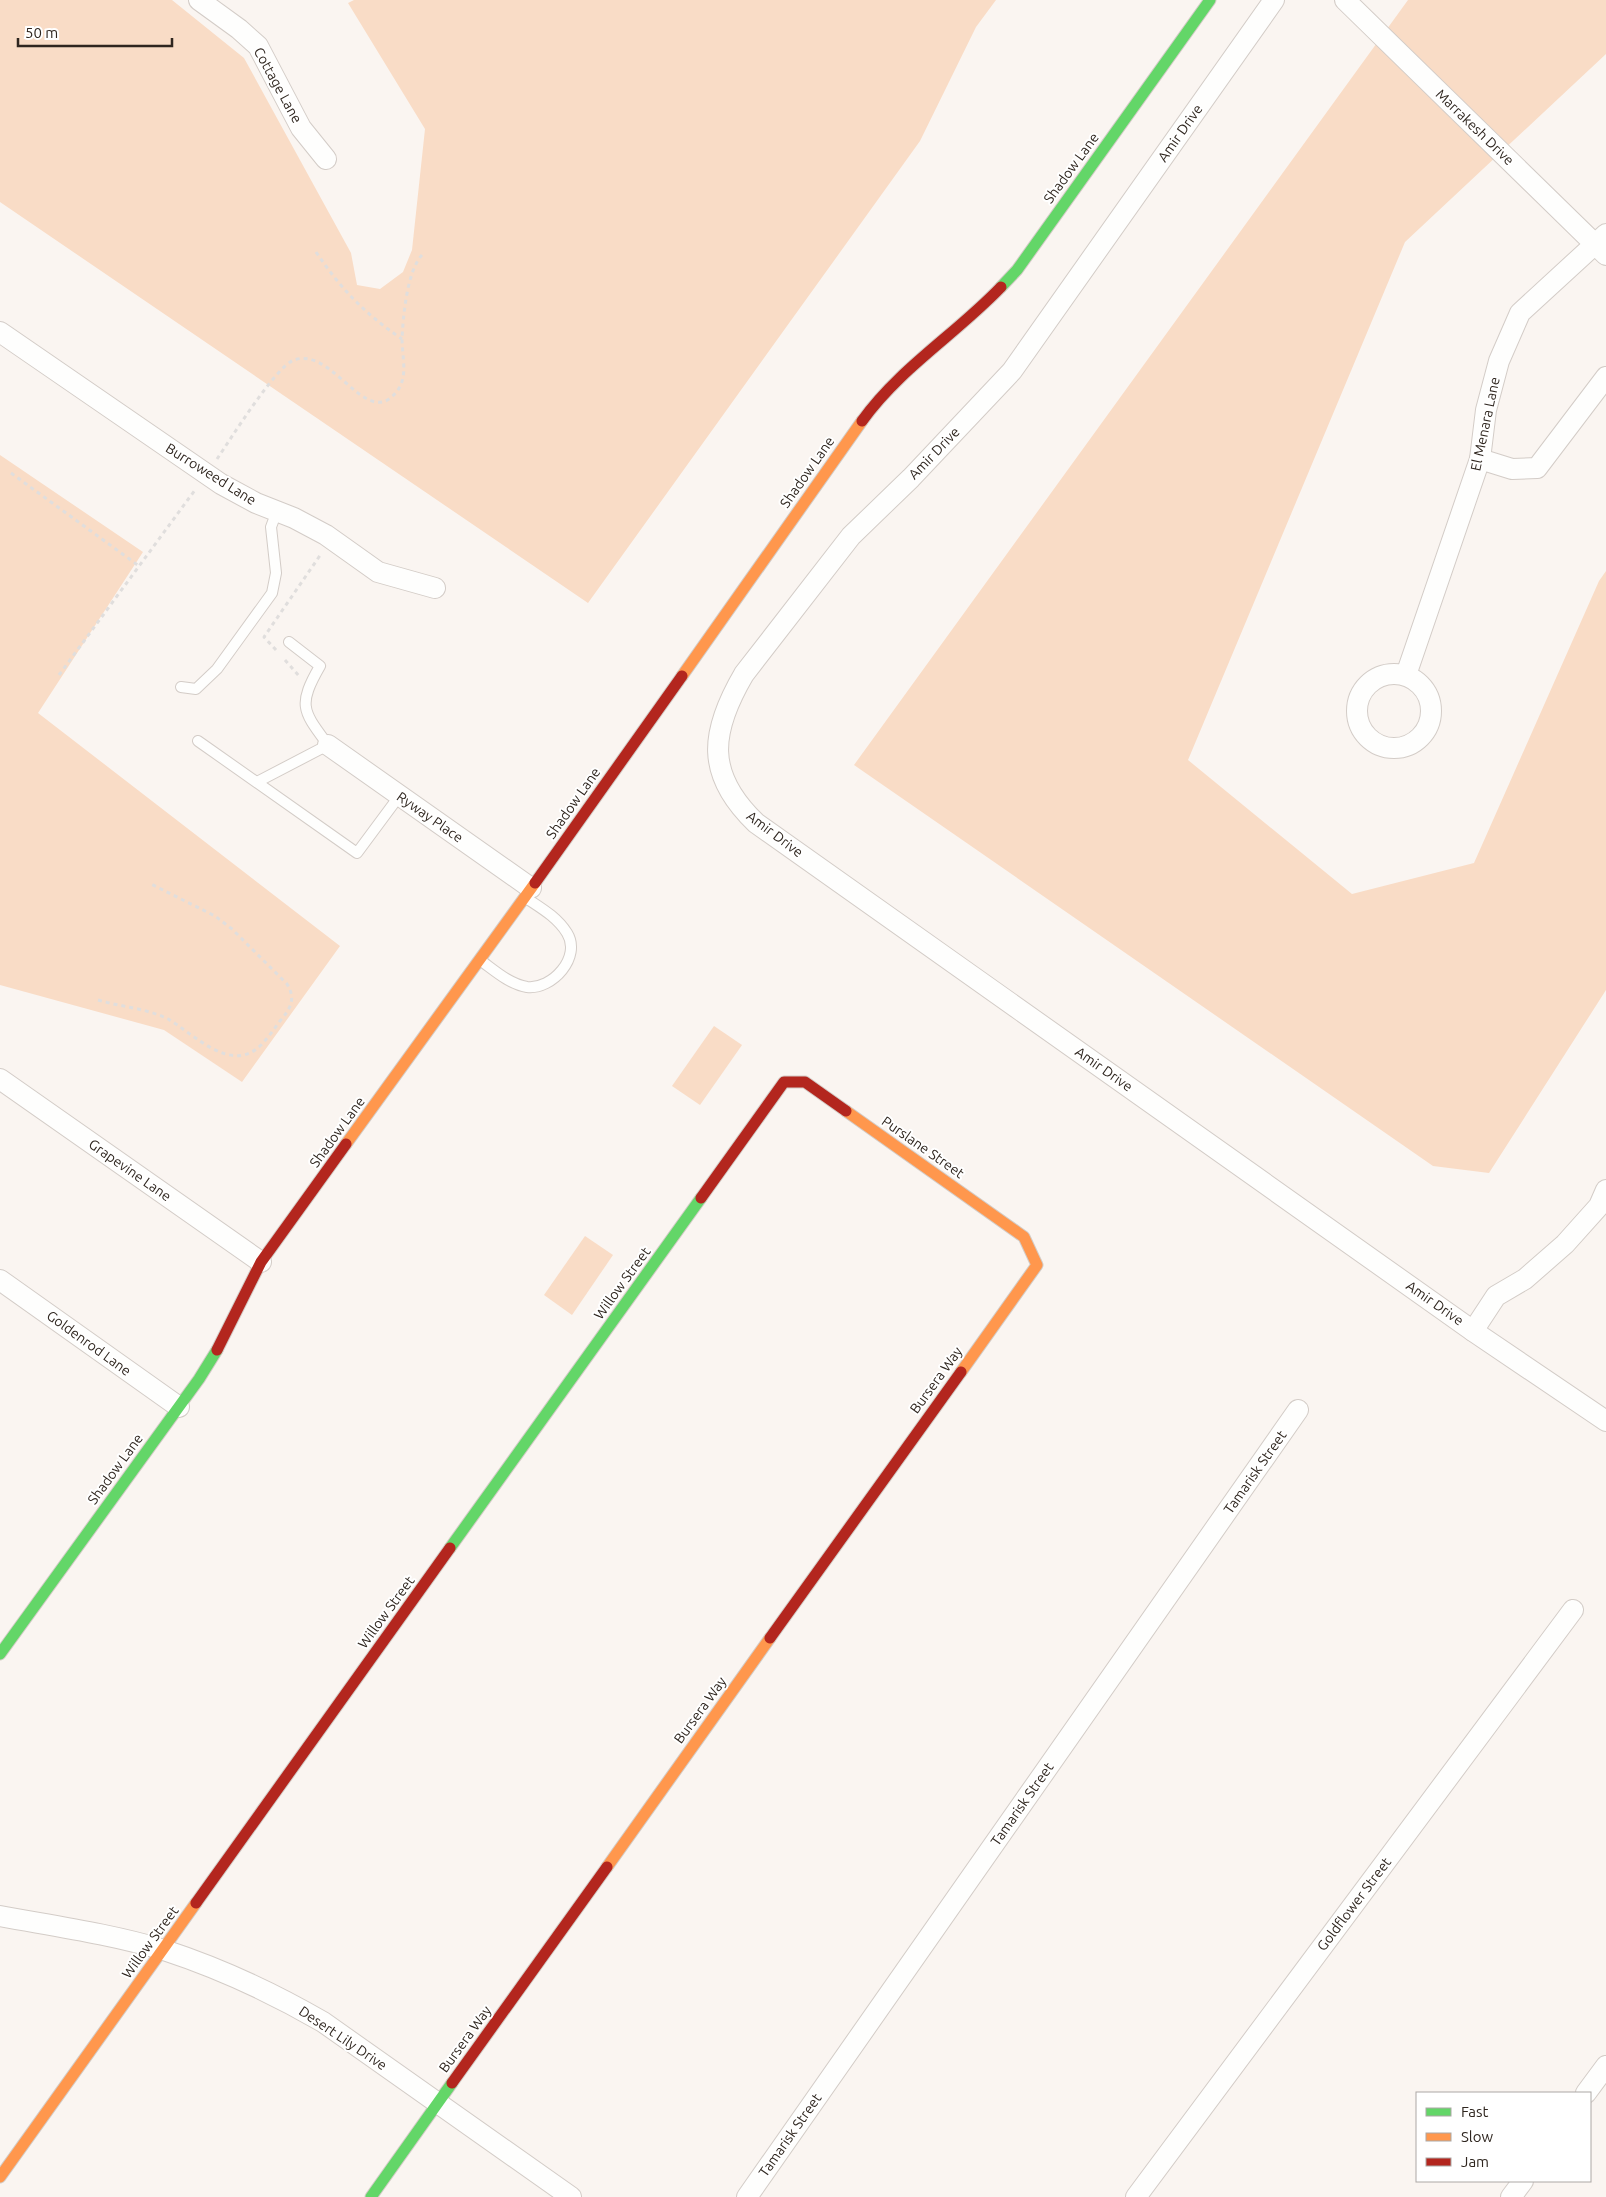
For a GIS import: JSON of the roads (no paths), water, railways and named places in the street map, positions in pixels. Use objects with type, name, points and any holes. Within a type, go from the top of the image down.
[{"type":"street","name":"Cottage Lane","points":[[199,0],[239,29],[258,46],[301,128],[326,159]]},
{"type":"street","name":"Shadow Lane","points":[[2,1649],[179,1407],[219,1346],[261,1262],[528,893],[869,411],[904,372],[983,306],[1017,270],[1210,0]]},
{"type":"street","name":"Amir Drive","points":[[1274,0],[1012,370],[910,478],[851,536],[744,674],[730,697],[718,737],[718,752],[722,775],[740,807],[756,823],[1473,1331],[1606,1421]]},
{"type":"street","name":"Marrakesh Drive","points":[[1344,0],[1602,244]]},
{"type":"street","name":"El Menara Lane","points":[[1406,675],[1480,458],[1486,410],[1499,361],[1520,313],[1602,244]]},
{"type":"street","name":"Burroweed Lane","points":[[0,332],[206,474],[256,503],[294,518],[332,539],[378,572],[435,588]]},
{"type":"street","points":[[1480,458],[1512,469],[1536,468],[1606,377]]},
{"type":"street","name":"Ryway Place","points":[[328,745],[400,795],[528,893]]},
{"type":"street","name":"Grapevine Lane","points":[[0,1079],[261,1262]]},
{"type":"street","name":"Willow Street","points":[[0,2177],[784,1082],[805,1082]]},
{"type":"street","name":"Purslane Street","points":[[805,1082],[1024,1237]]},
{"type":"street","points":[[1473,1331],[1496,1296],[1525,1279],[1565,1244],[1599,1206],[1606,1190]]},
{"type":"street","name":"Bursera Way","points":[[371,2197],[1037,1265],[1024,1237]]},
{"type":"street","name":"Goldenrod Lane","points":[[0,1280],[179,1407]]},
{"type":"street","name":"Tamarisk Street","points":[[747,2197],[1298,1410]]},
{"type":"street","name":"Goldflower Street","points":[[1136,2197],[1573,1610]]},
{"type":"street","name":"Desert Lily Drive","points":[[0,1916],[85,1931],[163,1950],[220,1971],[287,2001],[323,2022],[570,2197]]},
{"type":"street","points":[[1587,2092],[1606,2066]]},
{"type":"street","points":[[1511,2197],[1522,2182]]},
{"type":"lane","points":[[181,687],[196,690],[218,669],[272,593],[276,573],[271,527],[277,511]]},
{"type":"lane","points":[[257,782],[328,745],[307,716],[305,700],[320,666],[289,642]]},
{"type":"lane","points":[[198,741],[357,853],[400,795]]},
{"type":"lane","points":[[480,960],[510,981],[527,987],[538,987],[552,980],[569,960],[572,949],[568,935],[560,923],[528,893]]}]
